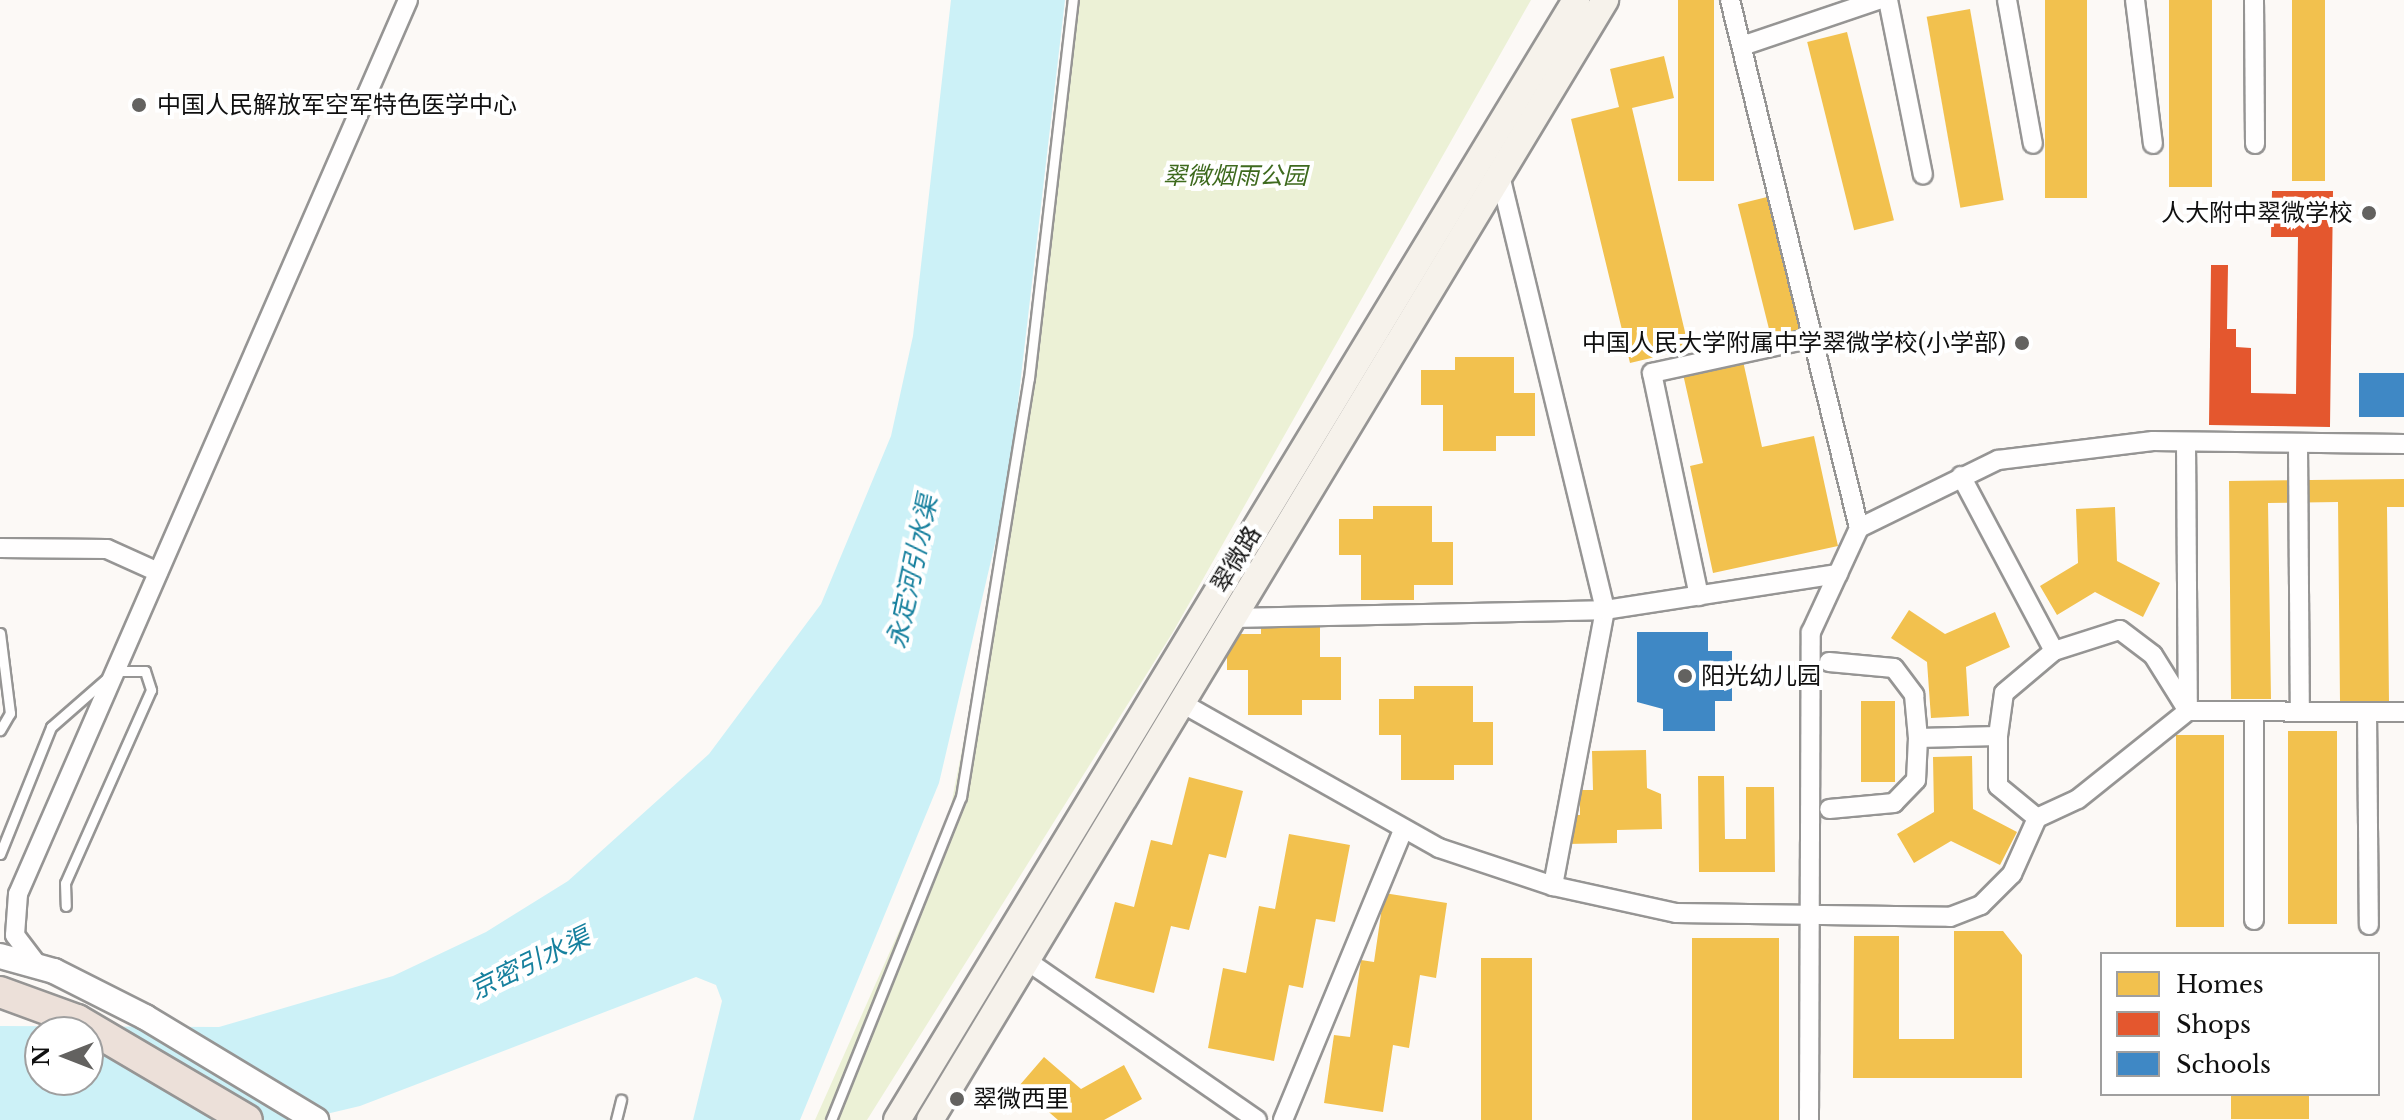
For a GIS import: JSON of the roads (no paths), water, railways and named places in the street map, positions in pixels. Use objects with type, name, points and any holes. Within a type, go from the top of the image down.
[{"type":"highway","points":[[13,995],[129,1047],[247,1120]]},
{"type":"main road","name":"翠微路","points":[[897,1120],[1576,0]]},
{"type":"main road","name":"翠微路","points":[[930,1120],[1499,171],[1605,0]]},
{"type":"street","points":[[45,967],[15,935],[18,894],[408,0]]},
{"type":"street","points":[[1730,0],[1859,528],[1811,632],[1809,1120]]},
{"type":"street","points":[[1742,46],[1843,4],[1878,0]]},
{"type":"street","points":[[1888,0],[1923,175]]},
{"type":"street","points":[[2007,0],[2033,144]]},
{"type":"street","points":[[2135,0],[2153,144]]},
{"type":"street","points":[[2254,0],[2255,144]]},
{"type":"street","points":[[1499,171],[1605,610],[1553,886]]},
{"type":"street","points":[[1699,596],[1652,373],[1812,338]]},
{"type":"street","points":[[1859,528],[1998,460],[2186,442],[2404,444]]},
{"type":"street","points":[[2186,442],[2188,711]]},
{"type":"street","points":[[2298,445],[2300,712]]},
{"type":"street","points":[[1961,476],[2054,651]]},
{"type":"street","points":[[0,548],[107,549],[158,572]]},
{"type":"street","points":[[1230,618],[1605,610],[1838,574]]},
{"type":"street","points":[[2037,818],[1998,786],[1998,736],[2004,693],[2054,651],[2120,630],[2153,655],[2188,711]]},
{"type":"street","points":[[1829,662],[1894,668],[1914,695],[1918,738],[1916,780],[1894,803],[1829,809]]},
{"type":"street","points":[[1180,702],[1403,830],[1553,886],[1676,913],[1810,910],[1960,913],[1981,905],[2012,874],[2037,818],[2078,799],[2188,711],[2404,712]]},
{"type":"street","points":[[2254,712],[2254,920]]},
{"type":"street","points":[[2367,712],[2369,925]]},
{"type":"street","points":[[1918,738],[1998,736]]},
{"type":"street","points":[[1283,1120],[1403,830]]},
{"type":"street","points":[[0,956],[45,967],[316,1120]]},
{"type":"street","points":[[1026,960],[1257,1120]]},
{"type":"lane","points":[[831,1120],[961,797],[1029,378],[1073,0]]},
{"type":"lane","points":[[0,730],[10,713],[3,636]]},
{"type":"lane","points":[[0,854],[51,727],[115,671],[145,671],[151,690],[65,883],[66,906]]},
{"type":"lane","points":[[616,1120],[621,1100]]},
{"type":"water","points":[[951,0],[1065,0],[1008,488],[939,783],[800,1120],[693,1120],[722,1001],[716,985],[696,977],[360,1106],[301,1120],[0,1120],[0,1026],[24,1026],[24,1096],[104,1096],[104,1026],[219,1027],[393,976],[486,932],[568,881],[709,754],[821,604],[891,436],[913,336]]},
{"type":"place","name":"中国人民解放军空军特色医学中心","points":[[139,105]]},
{"type":"place","name":"人大附中翠微学校","points":[[2369,213]]},
{"type":"place","name":"中国人民大学附属中学翠微学校(小学部)","points":[[2022,343]]},
{"type":"place","name":"阳光幼儿园","points":[[1685,676]]},
{"type":"place","name":"翠微西里","points":[[957,1099]]},
{"type":"park label","name":"翠微烟雨公园","points":[[1235,176]]},
{"type":"water label","name":"永定河引水渠","points":[[913,572]]},
{"type":"water label","name":"京密引水渠","points":[[530,964]]}]
